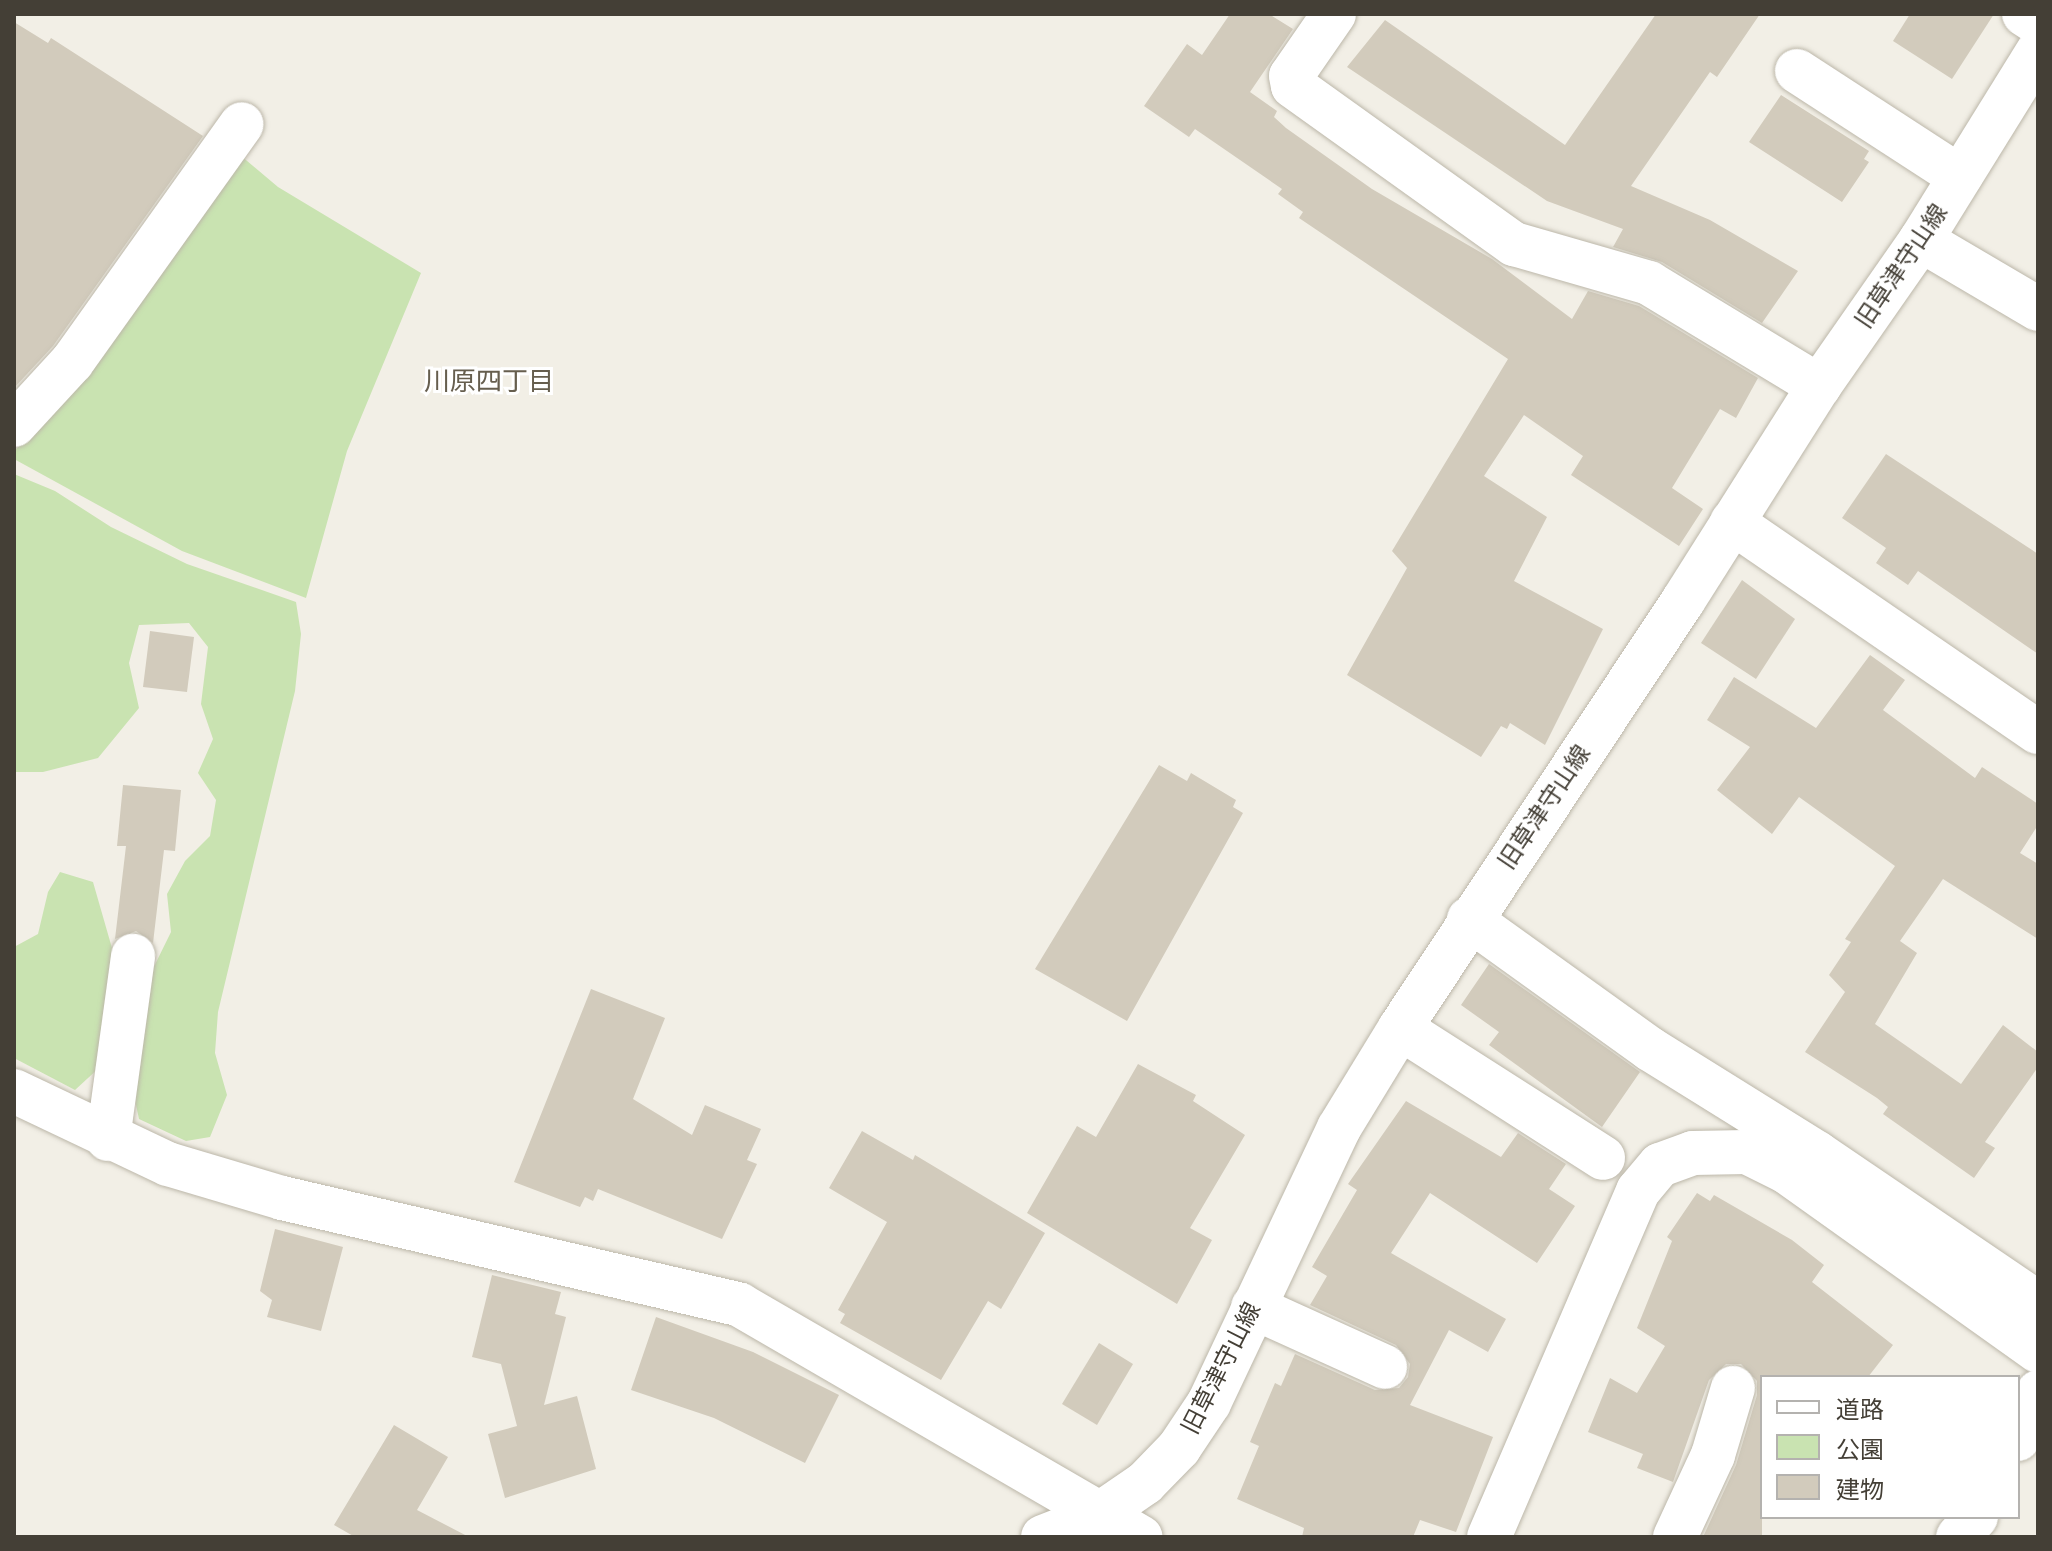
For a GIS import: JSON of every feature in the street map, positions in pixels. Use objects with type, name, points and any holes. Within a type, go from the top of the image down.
[{"type":"street","points":[[1334,14],[1291,76],[1293,86],[1514,244],[1649,283],[1819,386]]},
{"type":"street","points":[[2024,14],[2038,23]]},
{"type":"street","name":"旧草津守山線","points":[[1043,1537],[1097,1516],[1145,1483],[1179,1448],[1209,1403],[1339,1128],[1400,1028],[1819,386],[1921,240],[2038,51]]},
{"type":"street","points":[[1797,71],[1960,177]]},
{"type":"street","points":[[14,425],[72,362],[242,124]]},
{"type":"street","points":[[1921,240],[2038,309]]},
{"type":"street","points":[[1732,522],[2038,732]]},
{"type":"street","points":[[1469,919],[1650,1049],[1817,1153],[2038,1303]]},
{"type":"street","points":[[108,1139],[133,956]]},
{"type":"street","points":[[1400,1028],[1603,1158]]},
{"type":"street","points":[[14,1091],[108,1139],[168,1164],[282,1198],[740,1305],[878,1382],[1097,1516],[1141,1537]]},
{"type":"street","points":[[1489,1537],[1638,1191],[1660,1165],[1693,1153],[1747,1152],[1787,1172],[2038,1351]]},
{"type":"street","points":[[1253,1307],[1385,1367]]},
{"type":"street","points":[[1675,1537],[1713,1455],[1733,1388]]},
{"type":"street","points":[[2020,1434],[2038,1392]]},
{"type":"street","points":[[1958,1537],[1974,1519]]},
{"type":"green space","points":[[240,155],[278,187],[421,273],[347,451],[306,598],[182,551],[14,459],[14,451],[70,396]]},
{"type":"green space","points":[[14,474],[55,491],[111,527],[187,564],[296,602],[301,634],[295,691],[218,1012],[215,1053],[227,1095],[210,1137],[186,1141],[139,1119],[131,1082],[140,995],[171,932],[167,894],[185,861],[210,836],[216,800],[198,773],[213,739],[201,704],[208,647],[189,623],[139,625],[129,663],[139,708],[98,758],[43,772],[14,772]]},
{"type":"green space","points":[[60,872],[93,882],[116,962],[100,1067],[75,1090],[14,1058],[14,947],[38,934],[48,892]]},
{"type":"building","points":[[1230,14],[1269,14],[1293,29],[1250,92],[1277,111],[1274,117],[1286,128],[1372,189],[1492,259],[1572,319],[1588,291],[1639,306],[1758,378],[1736,418],[1720,409],[1672,488],[1703,509],[1679,546],[1571,475],[1583,456],[1524,415],[1484,476],[1547,517],[1514,581],[1603,629],[1545,745],[1510,723],[1507,729],[1501,726],[1481,757],[1347,675],[1407,568],[1392,551],[1508,359],[1299,218],[1303,212],[1278,194],[1282,189],[1195,129],[1189,137],[1144,106],[1187,44],[1202,55]]},
{"type":"building","points":[[1656,14],[1760,14],[1717,77],[1710,72],[1631,186],[1710,220],[1798,271],[1762,323],[1662,262],[1613,247],[1623,229],[1547,201],[1347,67],[1385,20],[1565,145]]},
{"type":"building","points":[[1910,14],[1994,14],[1952,79],[1893,41]]},
{"type":"building","points":[[14,22],[48,43],[51,38],[203,136],[53,346],[14,388]]},
{"type":"building","points":[[1781,95],[1869,151],[1864,159],[1869,162],[1842,202],[1749,142]]},
{"type":"building","points":[[1886,454],[2038,554],[2038,654],[1918,571],[1908,585],[1876,563],[1886,548],[1842,518]]},
{"type":"building","points":[[1742,580],[1795,619],[1756,679],[1701,643]]},
{"type":"building","points":[[150,631],[194,637],[187,692],[143,687]]},
{"type":"building","points":[[1870,655],[1905,680],[1883,710],[1975,778],[1982,767],[2038,804],[2038,825],[2020,853],[2038,864],[2038,939],[1943,879],[1900,941],[1917,953],[1875,1024],[1961,1084],[2003,1025],[2038,1052],[2038,1067],[1985,1142],[1995,1148],[1974,1178],[1883,1114],[1888,1107],[1877,1098],[1805,1052],[1845,992],[1829,975],[1851,942],[1845,939],[1895,866],[1799,797],[1772,834],[1717,790],[1750,747],[1707,720],[1734,677],[1816,728]]},
{"type":"building","points":[[1159,765],[1187,781],[1191,773],[1236,800],[1233,807],[1243,813],[1127,1021],[1035,969]]},
{"type":"building","points":[[123,785],[181,790],[175,851],[164,850],[153,943],[136,931],[115,939],[126,846],[117,846]]},
{"type":"building","points":[[1489,964],[1640,1072],[1602,1127],[1489,1045],[1499,1032],[1461,1005]]},
{"type":"building","points":[[591,989],[665,1018],[633,1099],[692,1135],[705,1105],[761,1129],[747,1160],[757,1164],[722,1239],[598,1189],[593,1201],[585,1197],[580,1207],[514,1182]]},
{"type":"building","points":[[1138,1064],[1196,1095],[1193,1101],[1245,1135],[1190,1228],[1212,1240],[1177,1304],[1027,1213],[1077,1126],[1096,1137]]},
{"type":"building","points":[[1406,1101],[1501,1157],[1518,1133],[1566,1164],[1549,1189],[1575,1206],[1537,1263],[1430,1193],[1391,1253],[1506,1319],[1488,1352],[1449,1330],[1410,1405],[1493,1437],[1456,1532],[1420,1520],[1413,1537],[1302,1537],[1304,1528],[1237,1499],[1259,1446],[1250,1442],[1275,1383],[1281,1386],[1295,1354],[1375,1390],[1399,1388],[1408,1377],[1410,1364],[1396,1345],[1310,1305],[1327,1276],[1312,1267],[1357,1190],[1348,1184]]},
{"type":"building","points":[[862,1131],[913,1160],[915,1155],[1045,1233],[1001,1309],[988,1301],[941,1380],[840,1323],[845,1314],[838,1310],[887,1222],[829,1188]]},
{"type":"building","points":[[1697,1193],[1710,1201],[1714,1195],[1792,1240],[1824,1265],[1812,1282],[1893,1345],[1870,1375],[1760,1375],[1762,1537],[1703,1537],[1736,1465],[1757,1395],[1757,1381],[1741,1364],[1726,1364],[1709,1380],[1673,1482],[1637,1468],[1643,1454],[1588,1432],[1610,1378],[1637,1393],[1665,1346],[1637,1328],[1672,1241],[1667,1237]]},
{"type":"building","points":[[275,1229],[343,1247],[321,1331],[267,1317],[272,1300],[260,1291]]},
{"type":"building","points":[[492,1275],[561,1292],[555,1314],[566,1317],[544,1405],[577,1396],[596,1469],[505,1498],[488,1434],[517,1426],[501,1364],[472,1357]]},
{"type":"building","points":[[656,1317],[753,1352],[839,1395],[805,1463],[714,1418],[631,1390]]},
{"type":"building","points":[[1099,1343],[1133,1364],[1097,1425],[1062,1404]]},
{"type":"building","points":[[394,1425],[448,1457],[417,1510],[469,1537],[355,1537],[334,1525]]},
{"type":"district","name":"川原四丁目","points":[[489,382]]}]
